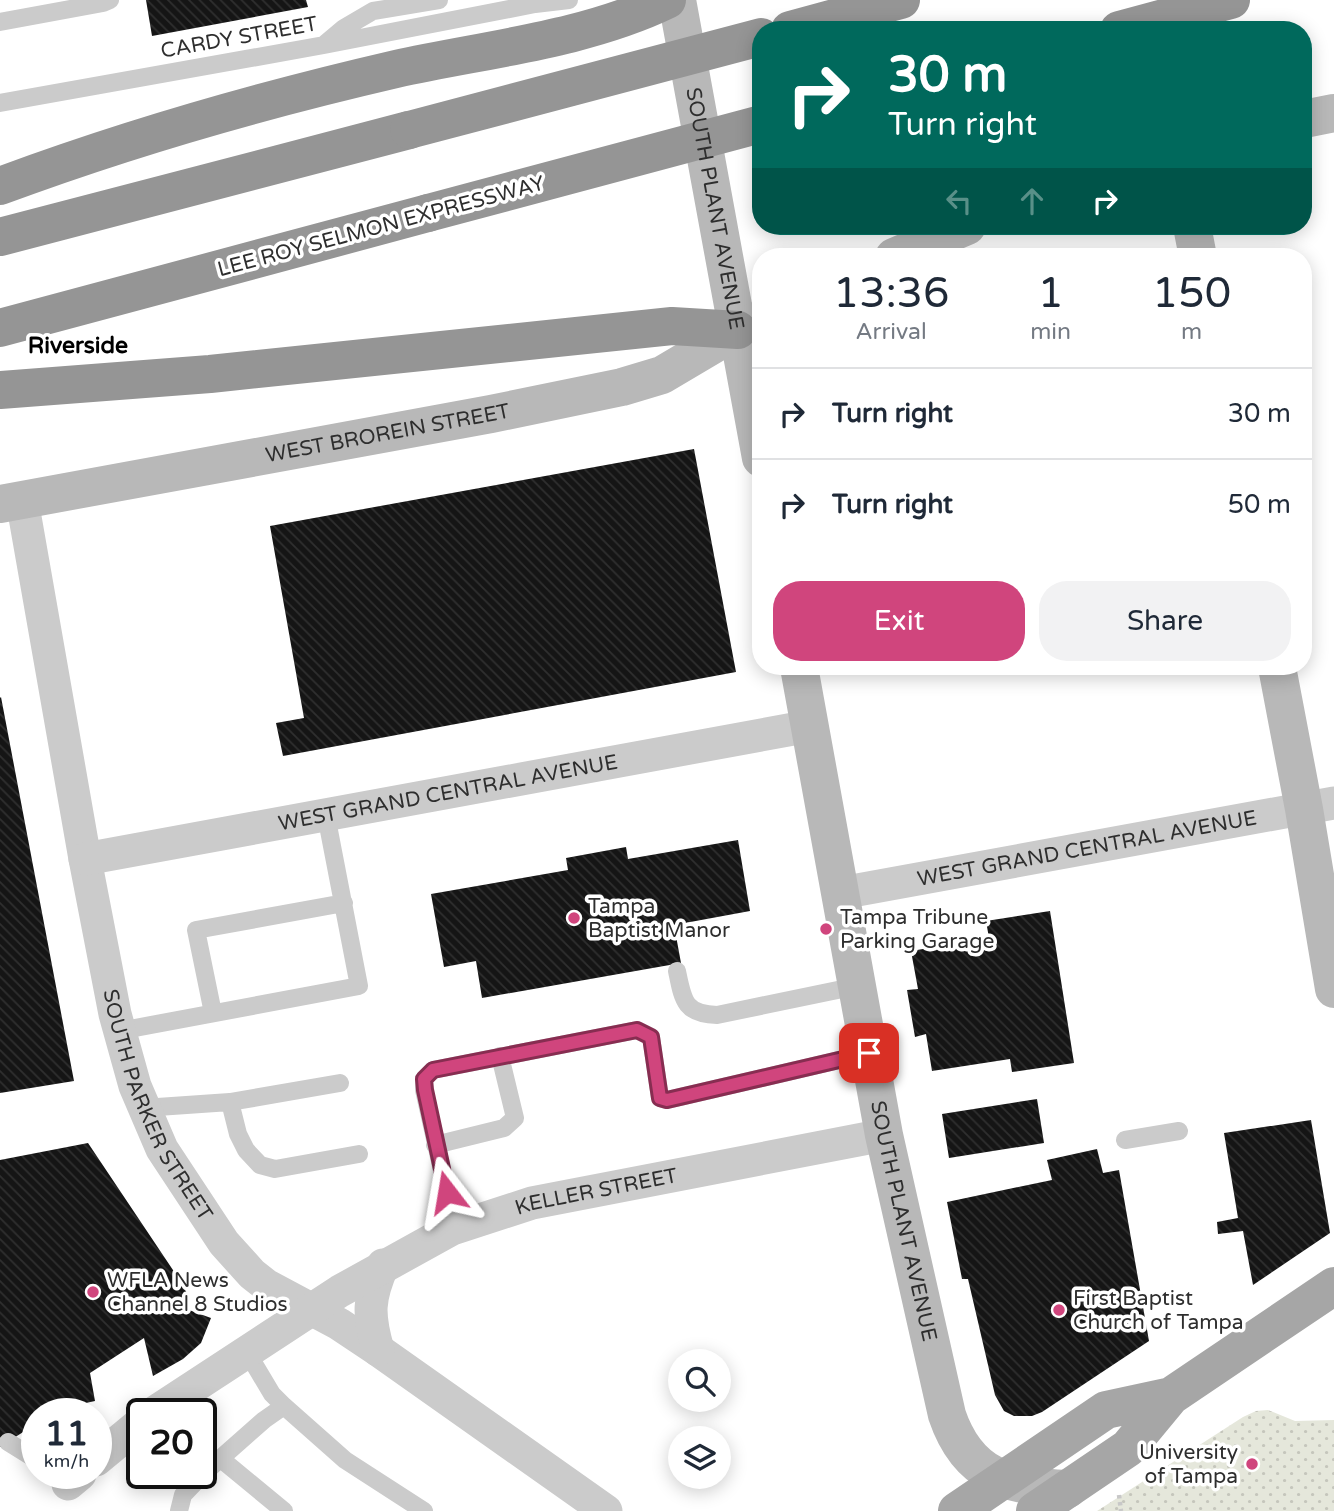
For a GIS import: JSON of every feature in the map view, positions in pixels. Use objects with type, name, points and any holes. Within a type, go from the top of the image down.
[{"type":"highway","points":[[0,186],[120,145],[226,113],[373,75],[579,30],[645,11],[667,0]]},
{"type":"highway","points":[[823,21],[901,0]]},
{"type":"highway","points":[[1153,21],[1231,0]]},
{"type":"highway","points":[[0,237],[752,39]]},
{"type":"highway","name":"LEE ROY SELMON EXPRESSWAY","points":[[0,328],[752,126]]},
{"type":"highway","points":[[0,390],[210,374],[672,326],[749,324]]},
{"type":"main road","points":[[1035,1511],[1129,1448],[1171,1396],[1334,1286]]},
{"type":"main road","points":[[957,1511],[1106,1410],[1171,1396]]},
{"type":"street","name":"SOUTH PLANT AVENUE","points":[[677,0],[749,324],[752,358]]},
{"type":"street","points":[[1149,0],[1153,21]]},
{"type":"street","points":[[1312,117],[1334,113]]},
{"type":"street","points":[[915,248],[946,235]]},
{"type":"street","name":"WEST BROREIN STREET","points":[[11,502],[600,393],[662,375],[749,324]]},
{"type":"street","name":"SOUTH PARKER STREET","points":[[11,502],[119,1031],[143,1108],[162,1149],[224,1244],[266,1285],[378,1350],[606,1511]]},
{"type":"street","name":"SOUTH PLANT AVENUE","points":[[800,675],[884,1135],[947,1415],[954,1436],[964,1452],[1003,1481],[1034,1488],[1068,1489]]},
{"type":"street","points":[[1279,675],[1319,806],[1334,989]]},
{"type":"street","name":"WEST GRAND CENTRAL AVENUE","points":[[85,859],[810,726]]},
{"type":"street","name":"WEST GRAND CENTRAL AVENUE","points":[[841,892],[1319,806]]},
{"type":"street","name":"KELLER STREET","points":[[177,1398],[311,1309],[383,1265],[452,1229],[532,1203],[884,1135]]},
{"type":"street","points":[[378,1350],[370,1309],[372,1290],[383,1265]]},
{"type":"street","points":[[112,1447],[126,1435]]},
{"type":"lane","points":[[0,22],[110,0]]},
{"type":"lane","points":[[324,45],[344,28],[373,12],[439,0]]},
{"type":"lane","name":"CARDY STREET","points":[[0,103],[535,4],[569,0]]},
{"type":"lane","points":[[119,1031],[359,986],[326,815]]},
{"type":"lane","points":[[213,1013],[196,930],[344,903]]},
{"type":"lane","points":[[677,971],[689,1008],[701,1014],[716,1014],[857,986]]},
{"type":"lane","points":[[452,1229],[424,1079],[433,1070],[637,1030],[651,1037],[660,1098],[667,1100],[869,1053]]},
{"type":"lane","points":[[435,1145],[504,1128],[515,1118],[500,1056]]},
{"type":"lane","points":[[143,1108],[230,1102],[340,1083]]},
{"type":"lane","points":[[230,1102],[246,1150],[260,1164],[275,1168],[359,1154]]},
{"type":"lane","points":[[1125,1140],[1179,1131]]},
{"type":"lane","points":[[247,1352],[272,1394],[284,1406],[345,1460],[424,1511]]},
{"type":"lane","points":[[179,1511],[183,1495],[264,1420],[284,1406]]},
{"type":"lane","points":[[8,1441],[21,1450]]},
{"type":"lane","points":[[221,1459],[284,1511]]},
{"type":"path","points":[[1115,1488],[1120,1497],[1121,1511]]},
{"type":"shaded area","name":"University of Tampa","points":[[1268,1410],[1295,1421],[1334,1420],[1334,1511],[1097,1511],[1243,1417],[1256,1411]]},
{"type":"building","points":[[146,0],[306,0],[308,7],[152,36]]},
{"type":"building","name":"Tampa Tribune Parking Garage","points":[[694,449],[736,672],[283,756],[276,723],[304,718],[270,526]]},
{"type":"building","points":[[0,698],[74,1081],[0,1093]]},
{"type":"building","name":"Tampa Baptist Manor","points":[[738,840],[750,911],[674,925],[681,963],[482,998],[476,961],[444,967],[431,894],[568,870],[566,858],[626,847],[628,859]]},
{"type":"building","points":[[1050,911],[1074,1063],[1012,1072],[1010,1059],[932,1071],[926,1034],[915,1037],[907,990],[918,989],[911,951],[989,938],[986,921]]},
{"type":"building","points":[[1037,1099],[1044,1143],[949,1158],[942,1114]]},
{"type":"building","points":[[1311,1120],[1330,1233],[1253,1285],[1243,1231],[1218,1234],[1217,1222],[1238,1218],[1224,1133]]},
{"type":"building","name":"WFLA News Channel 8 Studios","points":[[88,1143],[183,1285],[190,1300],[189,1310],[211,1318],[201,1343],[183,1359],[153,1376],[144,1338],[90,1373],[94,1398],[21,1398],[21,1433],[0,1447],[0,1160]]},
{"type":"building","name":"First Baptist Church of Tampa","points":[[1097,1149],[1103,1173],[1119,1170],[1149,1341],[1042,1412],[1032,1416],[1014,1416],[1004,1411],[995,1395],[968,1279],[962,1279],[947,1202],[1052,1180],[1047,1160]]},
{"type":"place","name":"Tampa Baptist Manor","points":[[574,918]]},
{"type":"place","name":"Tampa Tribune Parking Garage","points":[[826,929]]},
{"type":"place","name":"WFLA News Channel 8 Studios","points":[[93,1292]]},
{"type":"place","name":"First Baptist Church of Tampa","points":[[1059,1310]]},
{"type":"place","name":"University of Tampa","points":[[1252,1464]]},
{"type":"district","name":"Riverside","points":[[78,345]]},
{"type":"route","points":[[447,1192],[425,1090],[424,1079],[433,1070],[637,1030],[651,1037],[660,1098],[667,1100],[869,1053]]}]
